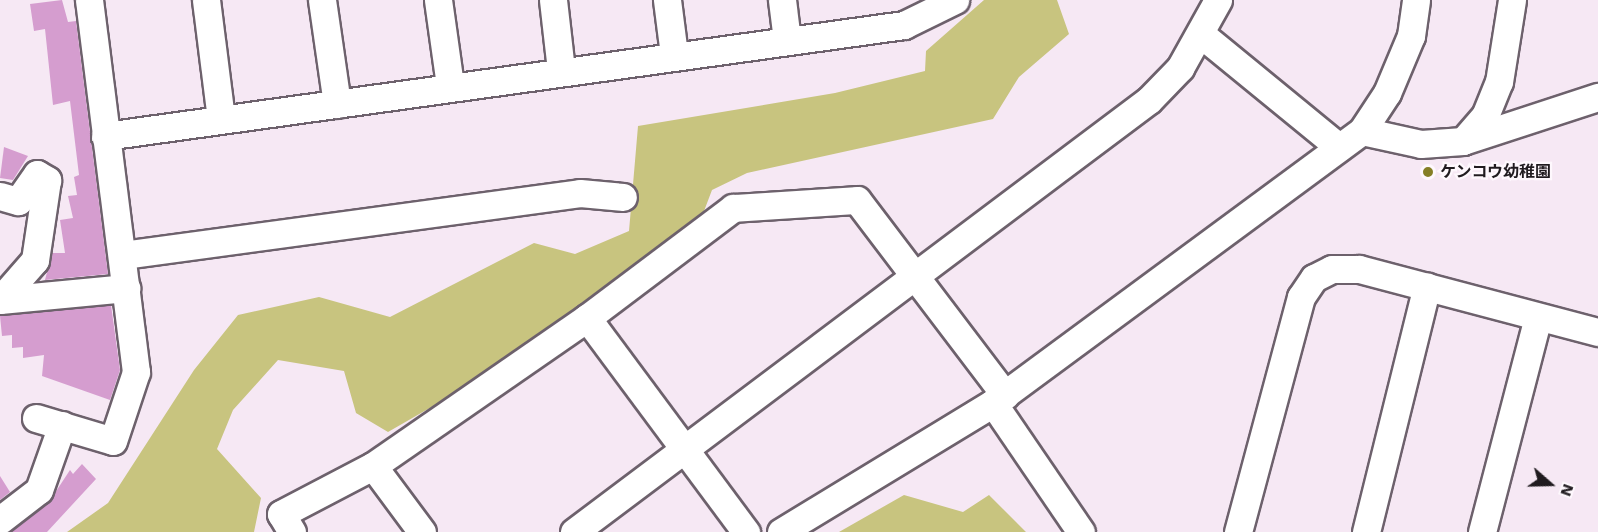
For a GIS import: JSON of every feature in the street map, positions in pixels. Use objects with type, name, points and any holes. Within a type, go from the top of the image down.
[{"type":"street","points":[[36,418],[113,441],[136,372],[89,0]]},
{"type":"street","points":[[206,0],[221,119]]},
{"type":"street","points":[[322,0],[337,104]]},
{"type":"street","points":[[438,0],[450,85]]},
{"type":"street","points":[[553,0],[561,70]]},
{"type":"street","points":[[667,0],[674,55]]},
{"type":"street","points":[[782,0],[787,40]]},
{"type":"street","points":[[105,136],[337,104],[450,85],[787,40],[955,0]]},
{"type":"street","points":[[782,532],[999,399],[1362,130],[1387,93],[1411,36],[1416,0]]},
{"type":"street","points":[[1463,141],[1485,116],[1499,82],[1512,0]]},
{"type":"street","points":[[574,532],[1149,100],[1207,12],[1339,147]]},
{"type":"street","points":[[1362,130],[1421,144],[1463,141],[1598,97]]},
{"type":"street","points":[[0,196],[18,201],[37,174],[47,180],[35,260],[0,300]]},
{"type":"street","points":[[123,255],[580,193],[622,197]]},
{"type":"street","points":[[292,532],[281,514],[373,466],[587,318],[733,208],[856,200],[917,273],[1083,531]]},
{"type":"street","points":[[1238,532],[1301,297],[1314,278],[1332,269],[1359,269],[1598,332]]},
{"type":"street","points":[[1366,532],[1427,286]]},
{"type":"street","points":[[0,300],[126,288]]},
{"type":"street","points":[[1482,532],[1538,317]]},
{"type":"street","points":[[587,318],[746,532]]},
{"type":"street","points":[[0,520],[39,490],[62,425]]},
{"type":"street","points":[[373,466],[422,532]]},
{"type":"shaded area","points":[[984,0],[1057,0],[1069,34],[1019,77],[993,119],[747,173],[712,190],[701,219],[475,382],[388,432],[356,413],[344,371],[278,360],[233,410],[217,449],[261,498],[254,532],[67,532],[108,503],[194,370],[238,315],[319,297],[390,317],[534,243],[575,254],[629,231],[638,126],[835,93],[925,71],[926,51]]},
{"type":"shaded area","points":[[904,495],[963,512],[989,495],[1026,532],[839,532]]},
{"type":"building","points":[[62,0],[68,22],[76,21],[108,274],[45,280],[52,253],[65,253],[60,220],[73,218],[68,196],[77,195],[74,177],[79,175],[70,101],[53,105],[45,29],[34,31],[30,4]]},
{"type":"building","points":[[4,147],[28,156],[13,180],[0,178]]},
{"type":"building","points":[[111,305],[120,370],[110,400],[42,376],[44,355],[23,358],[23,347],[12,348],[12,335],[2,336],[0,316]]},
{"type":"building","points":[[82,464],[96,479],[47,532],[10,532],[49,502],[70,470],[73,474]]},
{"type":"building","points":[[0,476],[10,492],[0,500]]},
{"type":"place","name":"ケンコウ幼稚園","points":[[1428,172]]}]
